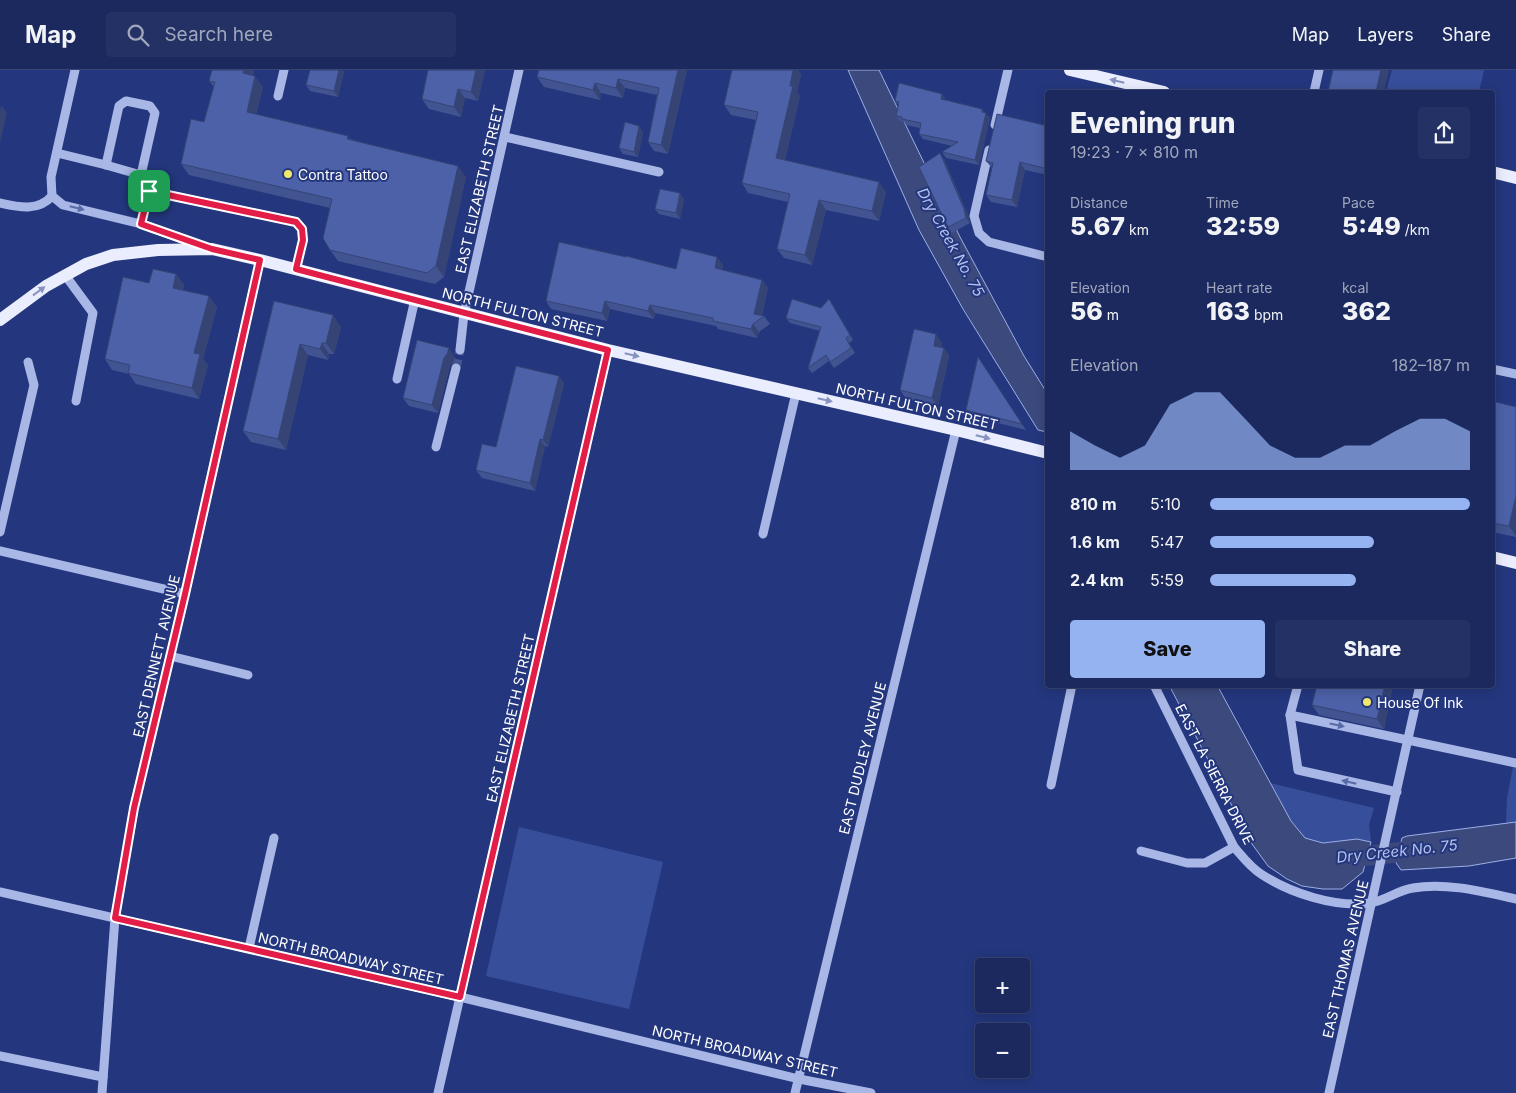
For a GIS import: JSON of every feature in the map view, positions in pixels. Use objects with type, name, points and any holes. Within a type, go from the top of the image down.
[{"type":"main road","points":[[1070,70],[1155,90]]},
{"type":"main road","points":[[1495,173],[1516,178]]},
{"type":"main road","points":[[0,320],[46,286],[86,264],[113,254],[158,250],[212,249]]},
{"type":"main road","name":"NORTH FULTON STREET","points":[[212,249],[415,299],[464,314],[608,350],[1045,452]]},
{"type":"main road","points":[[1495,558],[1516,563]]},
{"type":"street","points":[[0,203],[31,207],[47,201],[52,196],[51,177],[76,70]]},
{"type":"street","points":[[278,96],[284,70]]},
{"type":"street","name":"EAST ELIZABETH STREET","points":[[460,350],[464,314],[520,70]]},
{"type":"street","points":[[1008,70],[974,216],[979,233],[988,242],[1045,256]]},
{"type":"street","points":[[1314,90],[1319,70]]},
{"type":"street","points":[[106,165],[120,106],[126,101],[150,106],[155,113],[141,175],[149,191],[141,224]]},
{"type":"street","points":[[505,137],[659,172]]},
{"type":"street","points":[[57,153],[141,175]]},
{"type":"street","points":[[149,191],[296,222],[302,229],[303,240],[296,269]]},
{"type":"street","name":"NORTH FULTON STREET","points":[[52,196],[63,205],[141,224],[212,249]]},
{"type":"street","name":"EAST DENNETT AVENUE","points":[[102,1093],[115,918],[134,808],[185,594],[260,260]]},
{"type":"street","points":[[65,275],[93,313],[76,401]]},
{"type":"street","points":[[397,379],[415,299]]},
{"type":"street","name":"EAST ELIZABETH STREET","points":[[438,1093],[608,350]]},
{"type":"street","points":[[0,532],[34,385],[28,362]]},
{"type":"street","points":[[436,447],[456,368]]},
{"type":"street","points":[[1495,370],[1516,374]]},
{"type":"street","points":[[763,534],[796,393]]},
{"type":"street","name":"EAST DUDLEY AVENUE","points":[[796,1093],[956,430]]},
{"type":"street","points":[[0,551],[185,594]]},
{"type":"street","points":[[170,656],[248,675]]},
{"type":"street","points":[[1051,785],[1071,688]]},
{"type":"street","name":"EAST LA SIERRA DRIVE","points":[[1155,688],[1234,847],[1260,874],[1302,894],[1325,901],[1346,904],[1371,903],[1413,888],[1436,887],[1473,889],[1516,899]]},
{"type":"street","points":[[1297,688],[1290,715],[1298,770],[1397,792]]},
{"type":"street","name":"EAST THOMAS AVENUE","points":[[1329,1093],[1419,688]]},
{"type":"street","points":[[1290,715],[1516,763]]},
{"type":"street","points":[[249,948],[274,838]]},
{"type":"street","points":[[1141,851],[1187,863],[1205,862],[1234,847]]},
{"type":"street","name":"NORTH BROADWAY STREET","points":[[0,892],[460,997],[799,1079],[871,1093]]},
{"type":"street","points":[[0,1056],[103,1077]]},
{"type":"shaded area","points":[[1392,70],[1484,70],[1479,90],[1387,90]]},
{"type":"shaded area","points":[[1513,767],[1516,768],[1516,822],[1506,824],[1507,798]]},
{"type":"shaded area","points":[[1270,783],[1374,808],[1369,825],[1371,842],[1357,839],[1323,843],[1305,838],[1291,821]]},
{"type":"shaded area","points":[[519,827],[663,862],[629,1009],[486,976]]},
{"type":"water","points":[[848,70],[879,70],[960,237],[1024,356],[1045,390],[1045,432],[1038,430],[963,309],[919,230]]},
{"type":"water","points":[[1171,688],[1219,688],[1291,821],[1305,838],[1323,843],[1357,839],[1371,842],[1363,872],[1342,889],[1302,886],[1287,879],[1268,866],[1252,844]]},
{"type":"water","points":[[1516,822],[1516,858],[1469,866],[1401,870],[1396,863],[1402,838],[1407,836]]},
{"type":"building","points":[[212,70],[244,70],[243,73],[255,76],[247,112],[348,136],[347,139],[458,166],[436,266],[427,273],[330,250],[323,238],[332,199],[181,164],[191,119],[204,122],[215,82],[209,81]]},
{"type":"building","points":[[310,70],[339,70],[334,91],[306,85]]},
{"type":"building","points":[[428,70],[476,70],[471,92],[458,89],[454,107],[422,99]]},
{"type":"building","points":[[539,70],[678,70],[661,145],[648,142],[659,88],[618,79],[616,88],[595,83],[593,90],[537,77]]},
{"type":"building","points":[[732,70],[793,70],[790,86],[793,86],[776,158],[879,182],[872,211],[819,200],[805,255],[777,249],[790,194],[742,183],[758,112],[724,105]]},
{"type":"building","points":[[1333,70],[1381,70],[1376,90],[1328,90]]},
{"type":"building","points":[[899,83],[942,94],[941,99],[982,109],[982,112],[986,113],[975,160],[942,152],[958,142],[919,134],[921,123],[896,116],[899,102],[895,101]]},
{"type":"building","points":[[997,114],[1045,125],[1045,168],[1020,162],[1012,200],[986,195],[993,163],[986,161]]},
{"type":"building","points":[[625,122],[639,126],[634,152],[619,148]]},
{"type":"building","points":[[940,153],[966,218],[948,227],[919,167]]},
{"type":"building","points":[[660,189],[680,193],[676,213],[655,209]]},
{"type":"building","points":[[559,242],[676,269],[681,248],[717,257],[715,268],[762,280],[754,314],[764,316],[753,324],[751,329],[713,321],[713,318],[650,305],[648,311],[605,301],[602,313],[546,301]]},
{"type":"building","points":[[153,269],[176,274],[173,288],[209,296],[194,353],[200,354],[192,388],[128,373],[130,365],[105,359],[123,277],[149,283]]},
{"type":"building","points":[[792,299],[821,308],[829,299],[850,335],[846,338],[851,348],[830,362],[826,355],[808,368],[821,327],[786,318]]},
{"type":"building","points":[[274,301],[333,315],[326,343],[322,343],[320,349],[300,344],[278,439],[243,431]]},
{"type":"building","points":[[914,329],[936,334],[934,346],[944,348],[932,398],[900,390]]},
{"type":"building","points":[[417,340],[449,348],[444,358],[432,405],[403,398]]},
{"type":"building","points":[[978,357],[1022,424],[966,410]]},
{"type":"building","points":[[516,366],[559,376],[543,440],[540,439],[530,483],[476,470],[482,444],[496,447]]},
{"type":"building","points":[[1495,402],[1516,407],[1516,496],[1509,526],[1495,524]]},
{"type":"building","points":[[1316,688],[1384,688],[1377,719],[1312,705]]},
{"type":"waterway","name":"Dry Creek No. 75","points":[[1340,859],[1425,849]]},
{"type":"tunnel","points":[[456,368],[460,350]]},
{"type":"place","name":"Contra Tattoo","points":[[288,174]]},
{"type":"place","name":"House Of Ink","points":[[1367,702]]},
{"type":"route","points":[[149,191],[296,222],[302,229],[303,240],[296,269],[608,350],[460,997],[115,918],[134,808],[185,594],[260,260],[212,249],[141,224],[149,191]]}]
